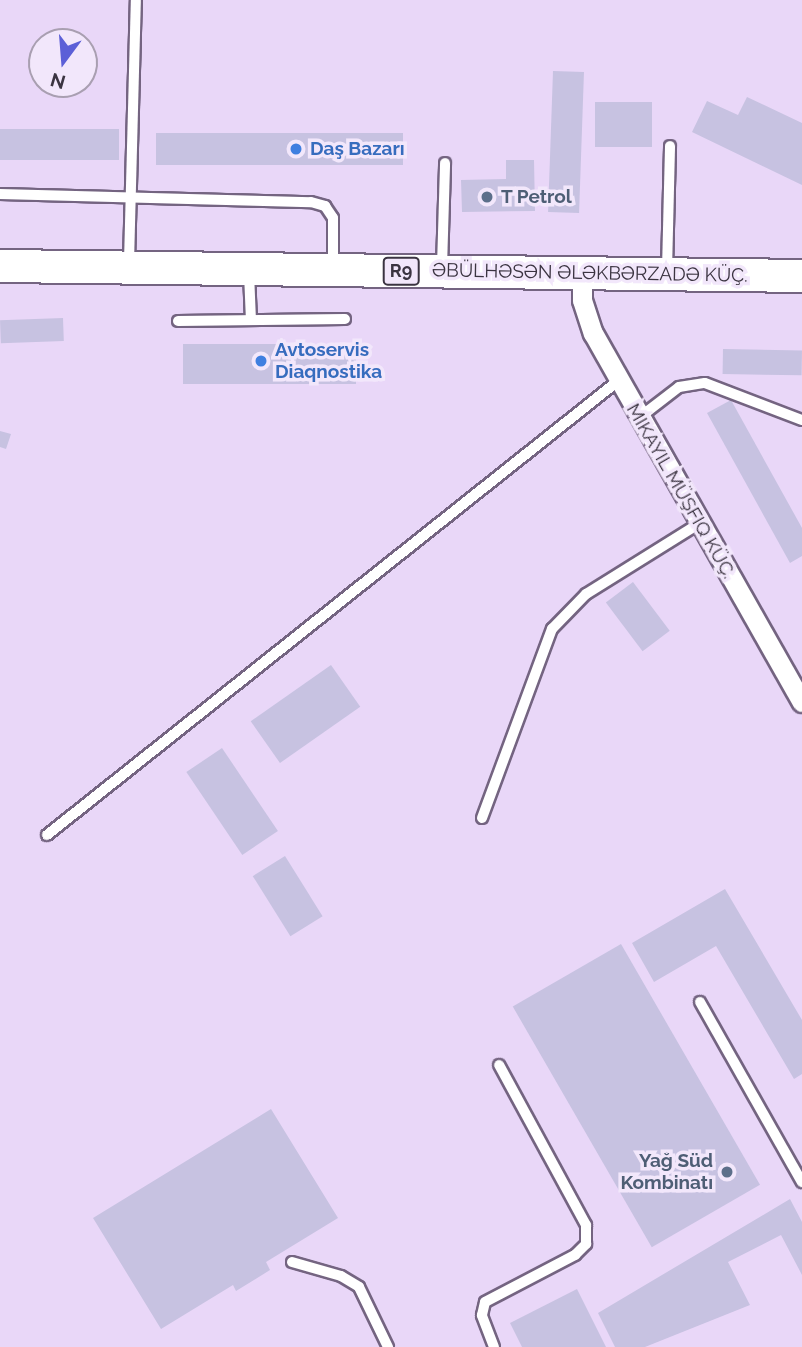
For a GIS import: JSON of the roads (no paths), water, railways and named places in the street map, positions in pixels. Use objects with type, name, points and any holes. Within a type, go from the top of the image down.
[{"type":"main road","name":"ƏBÜLHƏSƏN ƏLƏKBƏRZADƏ KÜÇ.","points":[[0,266],[802,276]]},
{"type":"street","points":[[582,274],[587,320],[618,381],[802,702]]},
{"type":"lane","points":[[129,267],[136,0]]},
{"type":"lane","points":[[667,274],[670,146]]},
{"type":"lane","points":[[442,271],[445,163]]},
{"type":"lane","points":[[0,194],[318,204],[333,218],[333,270]]},
{"type":"lane","points":[[249,269],[251,320]]},
{"type":"lane","points":[[178,321],[345,319]]},
{"type":"lane","points":[[47,835],[618,381]]},
{"type":"lane","points":[[639,418],[679,387],[705,383],[802,420]]},
{"type":"lane","points":[[482,817],[552,629],[586,594],[700,523]]},
{"type":"lane","points":[[700,1002],[802,1182]]},
{"type":"lane","points":[[494,1347],[482,1315],[485,1302],[575,1255],[586,1244],[586,1225],[499,1065]]},
{"type":"lane","points":[[292,1262],[341,1276],[359,1287],[388,1347]]},
{"type":"place","name":"Daş Bazarı","points":[[296,149]]},
{"type":"place","name":"T Petrol","points":[[487,197]]},
{"type":"place","name":"Avtoservis Diaqnostika","points":[[261,361]]},
{"type":"place","name":"Yağ Süd Kombinatı","points":[[727,1172]]}]
